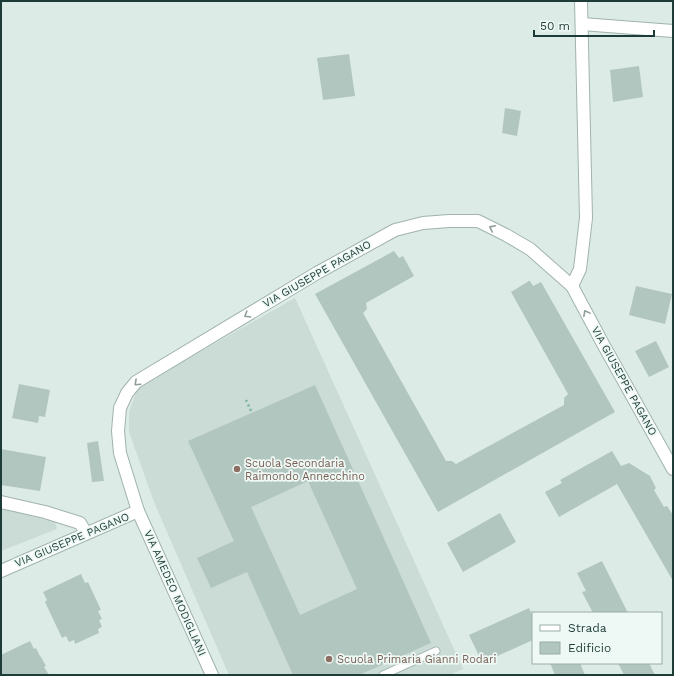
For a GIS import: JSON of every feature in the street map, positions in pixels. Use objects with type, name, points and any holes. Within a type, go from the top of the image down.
[{"type":"street","points":[[572,286],[580,269],[586,218],[581,1]]},
{"type":"street","points":[[582,24],[673,31]]},
{"type":"street","name":"VIA GIUSEPPE PAGANO","points":[[1,571],[138,511],[120,454],[118,431],[120,408],[127,393],[136,382],[312,276],[395,230],[423,223],[449,221],[478,222],[506,235],[530,249],[572,286],[673,469]]},
{"type":"street","points":[[1,502],[45,512],[80,523],[86,533]]},
{"type":"street","name":"VIA AMEDEO MODIGLIANI","points":[[138,511],[212,675]]},
{"type":"lane","points":[[382,675],[436,651]]},
{"type":"path","points":[[246,400],[252,413]]},
{"type":"shaded area","points":[[295,298],[463,669],[450,675],[229,675],[154,502],[129,432],[129,412],[138,387]]},
{"type":"shaded area","points":[[1,508],[55,522],[57,529],[1,551]]},
{"type":"building","points":[[349,54],[355,96],[323,100],[317,58]]},
{"type":"building","points":[[639,66],[643,97],[613,102],[610,70]]},
{"type":"building","points":[[505,108],[521,111],[517,136],[502,133]]},
{"type":"building","points":[[394,251],[399,258],[403,256],[414,276],[366,303],[367,309],[363,313],[446,461],[452,461],[456,464],[564,405],[564,398],[568,394],[511,292],[529,281],[533,286],[541,282],[615,412],[438,512],[315,294]]},
{"type":"building","points":[[636,286],[672,294],[665,324],[629,315]]},
{"type":"building","points":[[656,341],[669,367],[649,377],[635,351]]},
{"type":"building","points":[[19,384],[50,390],[45,417],[39,416],[38,423],[12,418]]},
{"type":"building","points":[[315,385],[431,643],[359,675],[293,675],[247,572],[211,588],[197,558],[234,541],[188,441]],"holes":[[[308,481],[357,589],[300,615],[251,507]]]},
{"type":"building","points":[[98,441],[104,481],[92,482],[87,443]]},
{"type":"building","points":[[1,449],[46,457],[40,491],[1,485]]},
{"type":"building","points":[[612,451],[621,466],[629,463],[650,476],[656,488],[654,490],[664,507],[667,506],[673,515],[673,581],[617,484],[559,517],[545,492],[562,483],[560,480]]},
{"type":"building","points":[[500,513],[516,542],[463,572],[447,543]]},
{"type":"building","points":[[602,561],[628,612],[592,612],[582,592],[586,591],[577,573]]},
{"type":"building","points":[[81,574],[85,583],[88,582],[101,610],[98,611],[102,619],[99,620],[102,627],[98,629],[99,633],[75,644],[74,640],[69,642],[66,636],[62,638],[45,602],[47,600],[43,592]]},
{"type":"building","points":[[529,608],[532,615],[532,640],[484,662],[482,659],[481,660],[469,635]]},
{"type":"building","points":[[30,641],[34,649],[36,648],[46,666],[44,667],[49,675],[1,675],[1,655]]},
{"type":"building","points":[[550,664],[580,664],[585,675],[555,675]]},
{"type":"building","points":[[618,664],[650,664],[655,675],[624,675]]},
{"type":"place","name":"Scuola Secondaria Raimondo Annecchino","points":[[237,469]]},
{"type":"place","name":"Scuola Primaria Gianni Rodari","points":[[329,659]]}]
